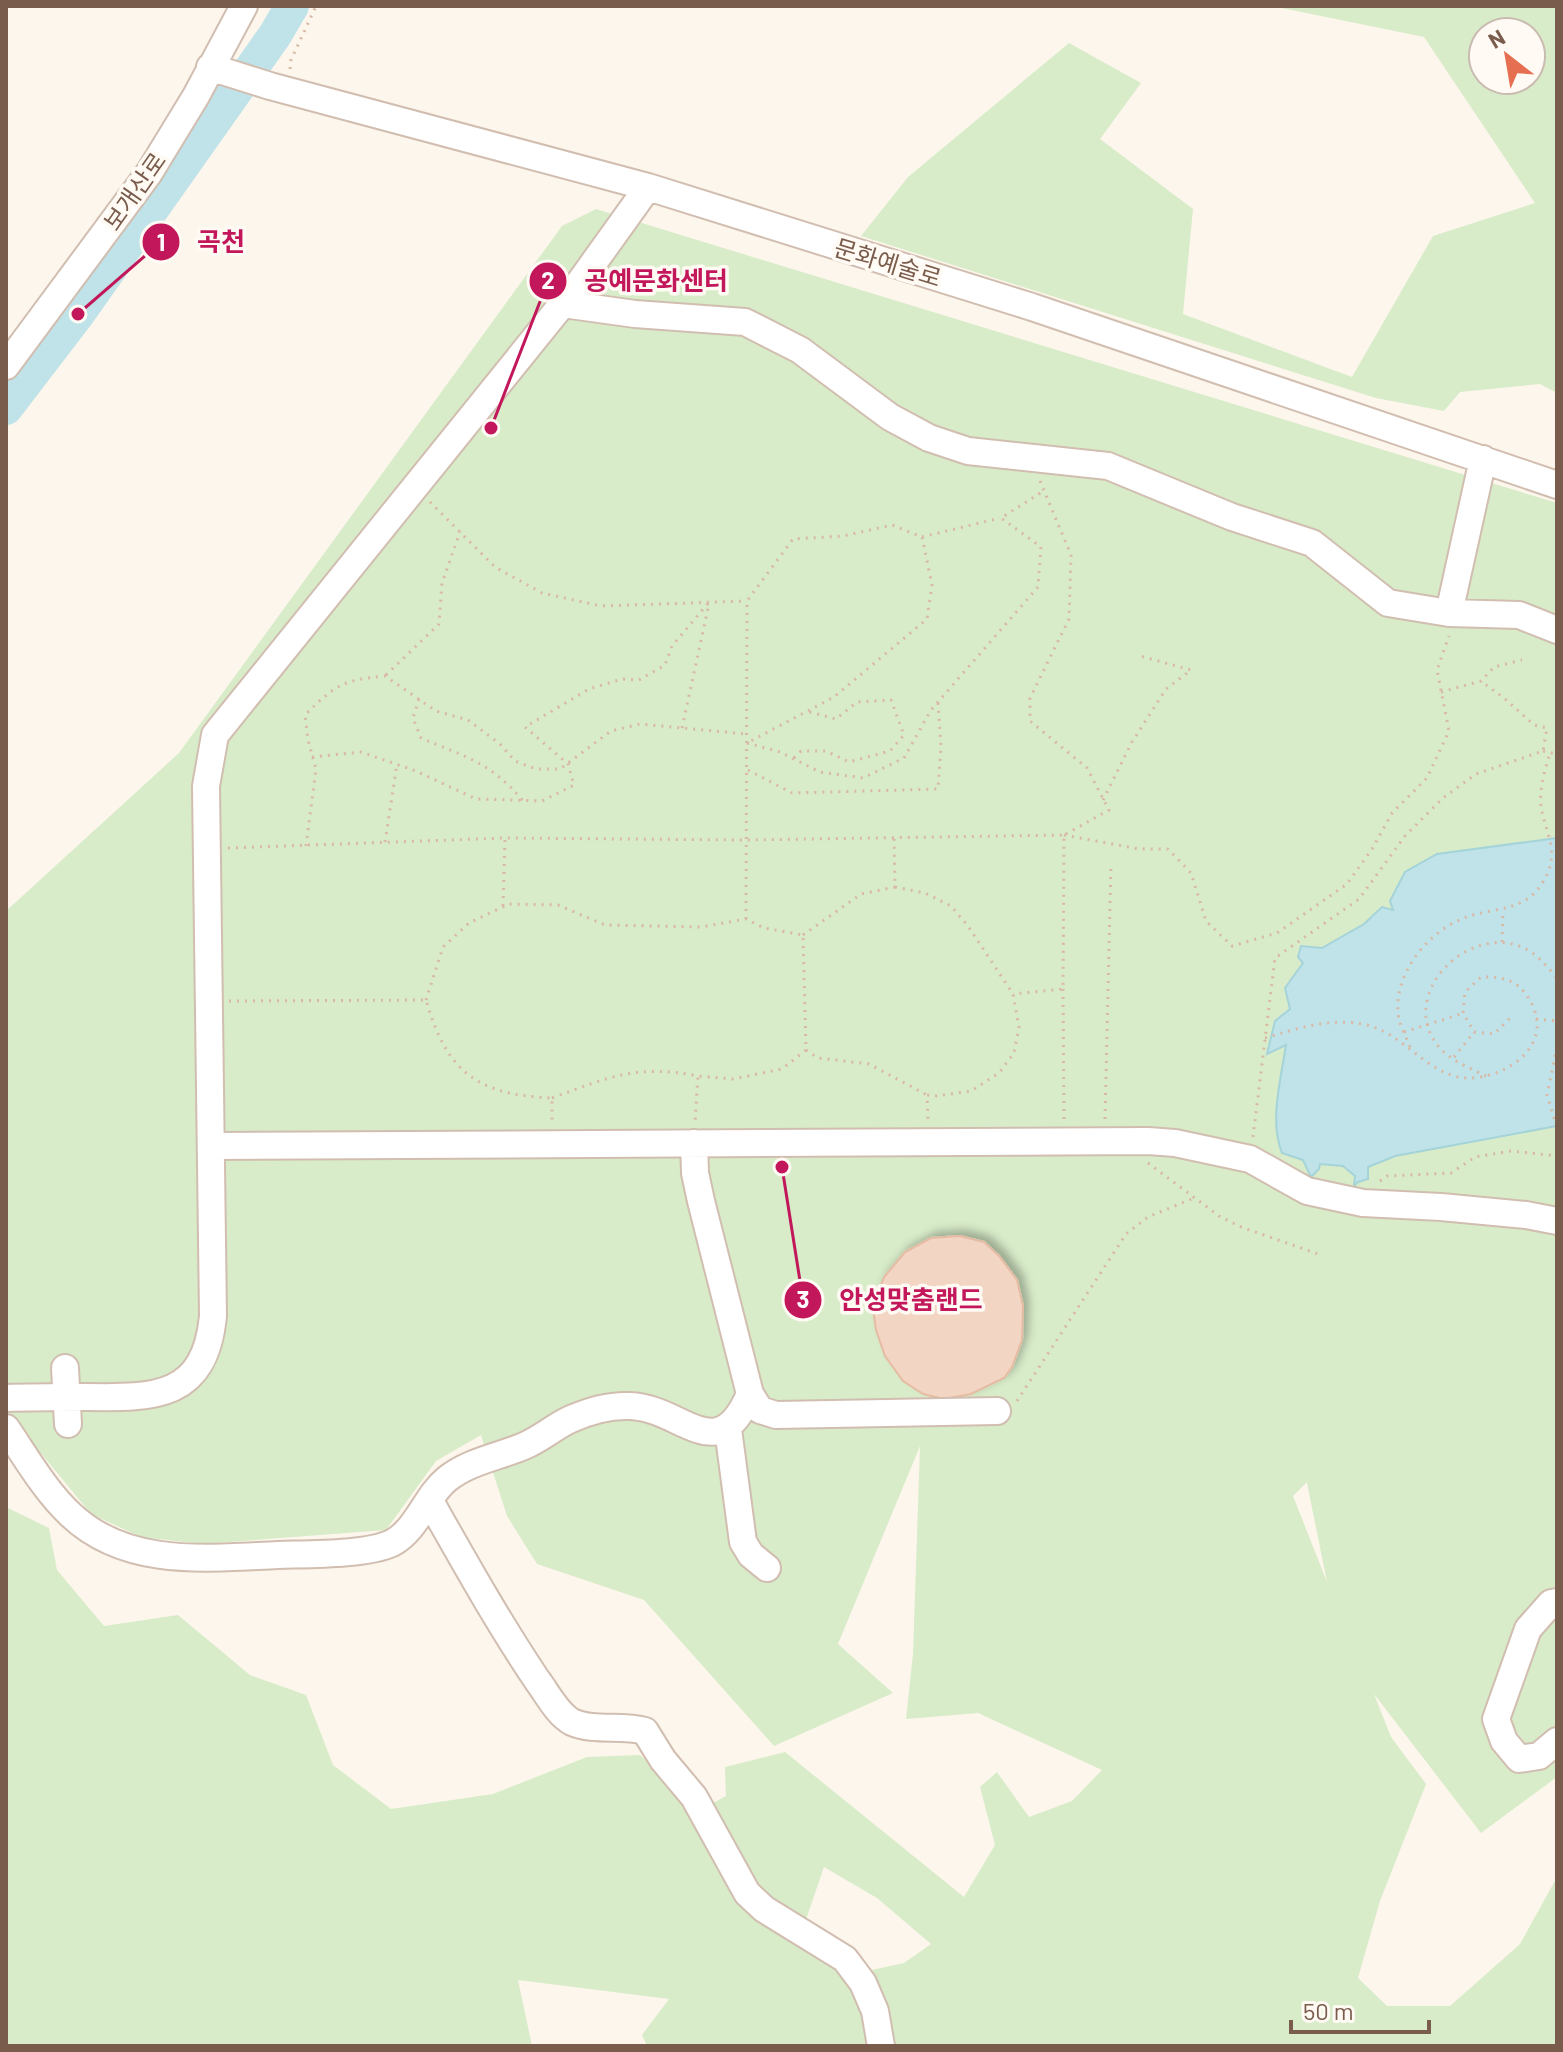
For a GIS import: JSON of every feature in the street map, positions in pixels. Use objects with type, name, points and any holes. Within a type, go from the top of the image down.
[{"type":"street","name":"보개산로","points":[[6,366],[222,70],[244,6]]},
{"type":"street","name":"문화예술로","points":[[222,70],[278,88],[648,187],[1032,307],[1557,485]]},
{"type":"street","points":[[6,1398],[137,1398],[159,1395],[179,1385],[195,1371],[207,1353],[213,1316],[206,786],[215,735],[563,304],[648,187]]},
{"type":"street","points":[[563,304],[635,314],[745,322],[800,350],[890,417],[929,438],[968,451],[1108,466],[1232,517],[1312,543],[1388,603],[1453,613],[1519,615],[1557,630]]},
{"type":"street","points":[[1453,613],[1483,459]]},
{"type":"street","points":[[694,1143],[695,1173],[701,1201],[750,1394],[760,1410],[776,1415],[997,1411]]},
{"type":"street","points":[[212,1146],[1175,1143],[1250,1159],[1307,1191],[1357,1202],[1512,1214],[1557,1221]]},
{"type":"street","points":[[65,1368],[68,1424]]},
{"type":"street","points":[[6,1428],[53,1496],[89,1530],[113,1544],[164,1556],[213,1558],[366,1550],[392,1543],[408,1530],[445,1480],[478,1461],[526,1445],[569,1420],[599,1409],[631,1406],[709,1433],[728,1429],[741,1415],[750,1394]]},
{"type":"street","points":[[728,1429],[743,1542],[751,1555],[767,1568]]},
{"type":"street","points":[[430,1501],[507,1635],[557,1708],[571,1721],[586,1725],[633,1727],[645,1731],[663,1760],[694,1797],[747,1893],[764,1909],[845,1959],[863,1983],[875,2011],[881,2046]]},
{"type":"street","points":[[1557,1602],[1551,1603],[1528,1629],[1496,1719],[1504,1741],[1519,1759],[1539,1756],[1557,1741]]},
{"type":"path","points":[[278,88],[316,6]]},
{"type":"path","points":[[1035,459],[1042,492],[1071,555],[1069,619],[1030,698],[1030,721],[1087,768],[1109,810],[1064,835]]},
{"type":"path","points":[[415,487],[495,567],[542,593],[601,606],[747,601]]},
{"type":"path","points":[[746,919],[747,601],[793,539],[843,536],[892,525],[922,537],[1001,518],[1042,492]]},
{"type":"path","points":[[747,743],[820,772],[863,778],[904,758],[938,702],[1038,587],[1041,547],[1001,518]]},
{"type":"path","points":[[306,846],[316,769],[305,715],[324,696],[351,680],[385,676],[439,624],[442,583],[460,532]]},
{"type":"path","points":[[747,743],[834,697],[927,619],[932,585],[922,537]]},
{"type":"path","points":[[682,728],[710,601]]},
{"type":"path","points":[[312,757],[361,752],[397,764],[476,799],[542,801],[574,785],[568,764],[525,727],[589,689],[622,679],[639,680],[665,665],[672,646],[710,601]]},
{"type":"path","points":[[208,849],[505,838],[746,840],[1064,835],[1139,849],[1168,849],[1191,873],[1206,921],[1232,946],[1277,933],[1347,884],[1392,813],[1427,778],[1449,731],[1437,670],[1453,613]]},
{"type":"path","points":[[1103,800],[1132,742],[1166,689],[1191,670],[1140,656]]},
{"type":"path","points":[[1441,692],[1481,681],[1494,667],[1522,660]]},
{"type":"path","points":[[385,676],[436,711],[468,720],[500,744],[515,761],[536,769],[560,769],[611,731],[640,724],[747,735]]},
{"type":"path","points":[[1481,681],[1534,725],[1547,728],[1543,751]]},
{"type":"path","points":[[419,699],[413,718],[421,738],[470,757],[506,780],[523,801]]},
{"type":"path","points":[[793,759],[801,751],[826,751],[849,762],[890,751],[904,735],[891,700],[857,702],[836,719],[806,711]]},
{"type":"path","points":[[747,769],[792,793],[938,789],[941,747],[938,702]]},
{"type":"path","points":[[1250,1159],[1275,958],[1359,899],[1405,836],[1443,798],[1476,774],[1543,751],[1557,754]]},
{"type":"path","points":[[1410,1048],[1399,1019],[1399,989],[1411,963],[1431,937],[1458,920],[1503,910],[1535,894],[1550,869],[1551,839],[1541,807],[1543,777],[1550,753]]},
{"type":"path","points":[[385,842],[397,764]]},
{"type":"path","points":[[1064,835],[1064,1141]]},
{"type":"path","points":[[503,907],[505,838]]},
{"type":"path","points":[[894,838],[895,887]]},
{"type":"path","points":[[1104,1141],[1111,863]]},
{"type":"path","points":[[895,887],[925,893],[951,906],[1013,994],[1019,1027],[1014,1053],[999,1073],[971,1091],[927,1095],[869,1064],[818,1058],[806,1050],[782,1069],[733,1079],[665,1070],[619,1074],[552,1098],[523,1097],[491,1089],[466,1074],[446,1051],[432,1022],[426,1000],[443,947],[469,923],[509,904],[558,905],[605,925],[701,927],[746,919],[764,928],[803,935],[861,894],[895,887]]},
{"type":"path","points":[[1502,943],[1503,910]]},
{"type":"path","points":[[803,935],[806,1050]]},
{"type":"path","points":[[1487,1076],[1439,1048],[1428,1029],[1426,1009],[1433,982],[1453,958],[1487,942],[1525,948],[1557,978]]},
{"type":"path","points":[[1265,1038],[1317,1022],[1369,1026],[1456,1076],[1487,1076],[1521,1060],[1536,1036],[1536,1019],[1528,995],[1515,983],[1500,976],[1481,977],[1465,992],[1463,1013],[1474,1032]]},
{"type":"path","points":[[1013,994],[1063,989]]},
{"type":"path","points":[[210,1001],[426,1000]]},
{"type":"path","points":[[1404,1032],[1463,1013]]},
{"type":"path","points":[[1474,1032],[1494,1034],[1511,1017]]},
{"type":"path","points":[[1536,1019],[1557,1021]]},
{"type":"path","points":[[1453,1058],[1474,1032]]},
{"type":"path","points":[[1557,1047],[1547,1095],[1557,1128]]},
{"type":"path","points":[[694,1143],[698,1076]]},
{"type":"path","points":[[927,1095],[930,1142]]},
{"type":"path","points":[[552,1098],[552,1143]]},
{"type":"path","points":[[1357,1202],[1387,1176],[1451,1173],[1475,1157],[1511,1151],[1557,1156]]},
{"type":"path","points":[[1137,1155],[1194,1198],[1241,1227],[1321,1255]]},
{"type":"path","points":[[997,1411],[1010,1409],[1021,1395],[1126,1234],[1148,1217],[1194,1198]]},
{"type":"green space","points":[[1272,6],[1557,6],[1557,393],[1540,384],[1460,392],[1444,411],[1376,398],[861,236],[908,177],[1069,43],[1141,83],[1100,139],[1193,209],[1183,314],[1352,377],[1433,236],[1535,203],[1424,37]]},
{"type":"green space","points":[[596,209],[1557,503],[1557,1777],[1481,1833],[1374,1694],[1391,1737],[1426,1784],[1380,1901],[1358,1978],[1387,2006],[1450,2006],[1520,1944],[1557,1877],[1557,2046],[647,2046],[642,2035],[669,1999],[518,1980],[532,2046],[6,2046],[6,1507],[49,1528],[57,1570],[104,1626],[178,1615],[250,1675],[306,1695],[333,1765],[391,1809],[493,1794],[587,1757],[640,1755],[700,1810],[726,1796],[725,1767],[785,1752],[964,1897],[995,1845],[980,1787],[997,1772],[1029,1817],[1072,1801],[1102,1770],[978,1713],[906,1719],[913,1654],[920,1446],[838,1644],[893,1693],[774,1746],[644,1600],[537,1564],[507,1516],[481,1435],[436,1461],[386,1530],[202,1544],[141,1537],[91,1514],[16,1423],[6,1423],[6,911],[179,753],[562,226]],"holes":[[[1307,1483],[1327,1582],[1293,1496]],[[824,1867],[877,1898],[931,1944],[904,1963],[844,1976],[799,1940]]]},
{"type":"water","points":[[1557,838],[1557,1126],[1395,1156],[1368,1167],[1368,1179],[1354,1186],[1355,1176],[1343,1166],[1320,1164],[1311,1177],[1303,1160],[1282,1153],[1278,1141],[1277,1100],[1286,1045],[1267,1054],[1275,1021],[1290,1009],[1285,988],[1303,963],[1298,957],[1301,946],[1322,948],[1364,924],[1382,907],[1393,910],[1390,901],[1405,872],[1437,854]]},
{"type":"building","points":[[960,1236],[984,1242],[1017,1280],[1023,1306],[1022,1340],[1012,1367],[1004,1378],[971,1394],[944,1399],[923,1394],[903,1381],[885,1356],[876,1330],[873,1308],[884,1277],[905,1252],[931,1238]]},
{"type":"waterway","points":[[6,408],[78,314],[275,35],[292,6]]},
{"type":"place","name":"곡천","points":[[78,314]]},
{"type":"place","name":"공예문화센터","points":[[491,428]]},
{"type":"place","name":"안성맞춤랜드","points":[[782,1167]]}]
